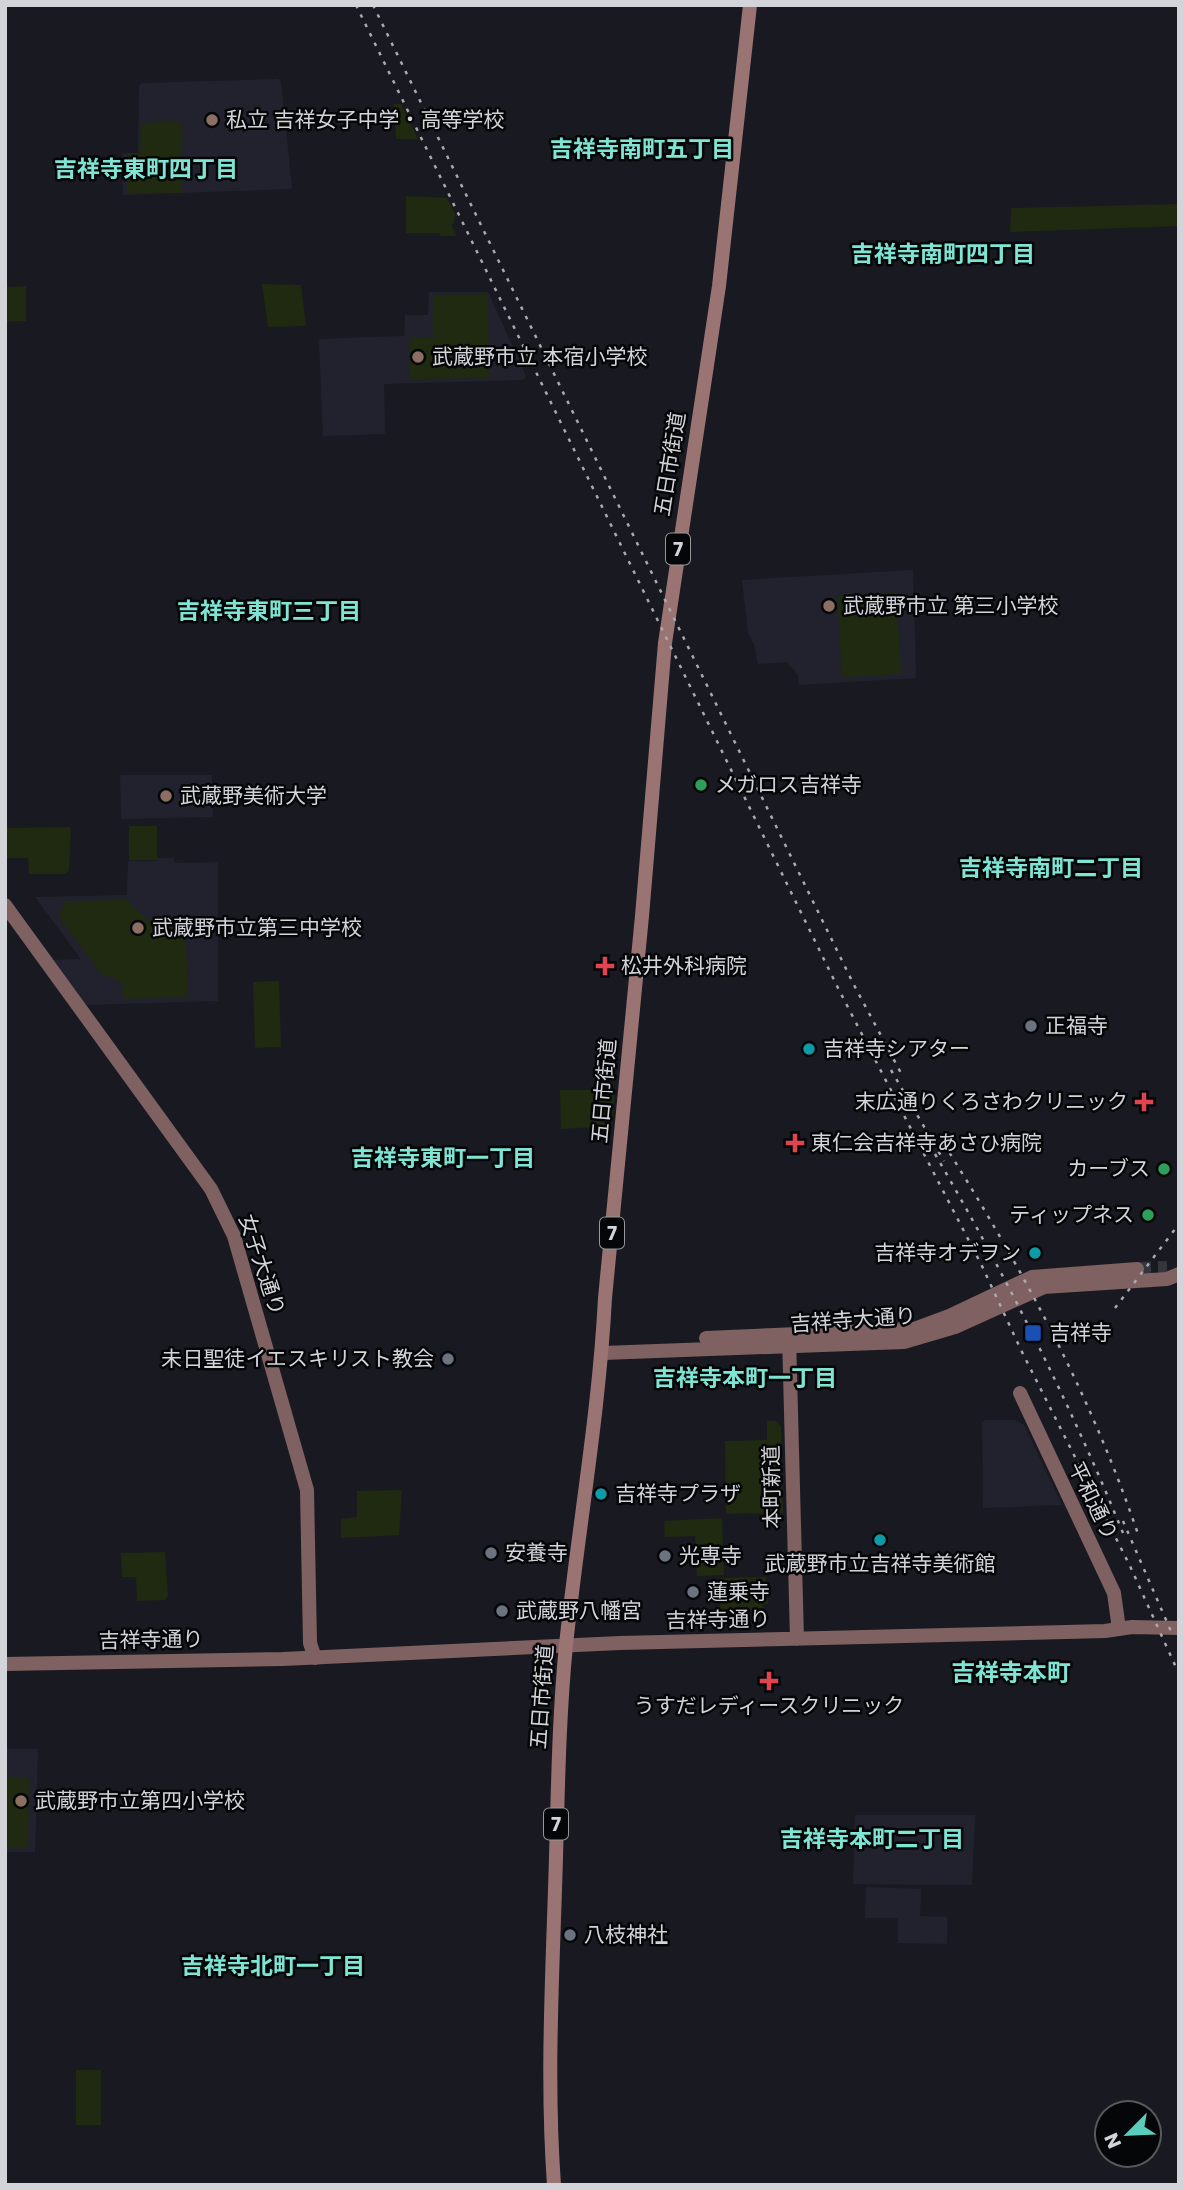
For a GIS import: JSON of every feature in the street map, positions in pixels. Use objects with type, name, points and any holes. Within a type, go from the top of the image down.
[{"type":"main road","name":"五日市街道","points":[[554,2185],[549,2111],[550,2056],[558,1764],[566,1645],[603,1348],[664,643],[719,286],[750,5]]},
{"type":"main road","name":"女子大通り","points":[[5,905],[195,1167],[224,1212],[234,1236],[307,1490],[310,1643],[316,1658]]},
{"type":"main road","name":"吉祥寺大通り","points":[[789,1340],[914,1329],[1032,1277],[1137,1269]]},
{"type":"main road","name":"吉祥寺大通り","points":[[603,1348],[789,1340],[916,1340],[954,1327],[1044,1287],[1167,1279],[1175,1271]]},
{"type":"main road","name":"本町新道","points":[[789,1340],[797,1639]]},
{"type":"main road","name":"平和通り","points":[[1020,1394],[1114,1593],[1119,1629]]},
{"type":"main road","name":"吉祥寺通り","points":[[5,1664],[316,1658],[566,1645],[1179,1628]]},
{"type":"shaded area","name":"私立 吉祥女子中学・高等学校","points":[[278,79],[281,82],[292,187],[290,189],[123,195],[122,153],[138,153],[139,86],[142,83]]},
{"type":"shaded area","name":"武蔵野市立 本宿小学校","points":[[429,292],[488,292],[526,376],[523,380],[384,384],[385,434],[323,436],[319,339],[404,336],[405,315],[428,315]]},
{"type":"shaded area","name":"武蔵野市立 第三小学校","points":[[913,570],[916,678],[799,685],[798,675],[787,662],[758,664],[754,644],[748,633],[742,580]]},
{"type":"shaded area","name":"武蔵野美術大学","points":[[120,775],[212,775],[213,817],[121,819]]},
{"type":"shaded area","name":"武蔵野市立第三中学校","points":[[157,858],[174,858],[175,863],[218,862],[218,1001],[86,1005],[53,960],[81,959],[35,897],[127,895],[128,861],[157,861]]},
{"type":"shaded area","points":[[985,1420],[1015,1420],[1024,1425],[1062,1505],[983,1508],[982,1423]]},
{"type":"shaded area","name":"武蔵野市立第四小学校","points":[[5,1749],[38,1749],[35,1852],[5,1852]]},
{"type":"shaded area","points":[[855,1815],[975,1815],[972,1885],[853,1884]]},
{"type":"shaded area","points":[[866,1887],[921,1889],[920,1916],[947,1917],[947,1944],[898,1943],[898,1918],[865,1918]]},
{"type":"green space","points":[[394,104],[401,104],[418,139],[396,139]]},
{"type":"green space","points":[[181,121],[182,193],[127,193],[126,155],[140,154],[141,123]]},
{"type":"green space","points":[[406,196],[447,198],[455,214],[454,223],[451,225],[457,236],[406,233]]},
{"type":"green space","points":[[1179,204],[1179,226],[1010,232],[1011,208]]},
{"type":"green space","points":[[262,284],[301,285],[306,326],[268,327]]},
{"type":"green space","points":[[26,286],[26,321],[5,322],[5,287]]},
{"type":"green space","points":[[488,294],[489,378],[410,379],[409,338],[433,338],[433,295]]},
{"type":"green space","points":[[896,592],[901,674],[842,677],[837,596]]},
{"type":"green space","points":[[129,826],[157,826],[157,860],[129,860]]},
{"type":"green space","points":[[69,827],[69,871],[64,874],[29,874],[28,858],[5,858],[5,828]]},
{"type":"green space","points":[[127,900],[147,920],[185,918],[188,997],[123,999],[122,982],[101,973],[59,917],[65,901]]},
{"type":"green space","points":[[279,981],[281,1047],[255,1048],[253,982]]},
{"type":"green space","points":[[560,1090],[615,1090],[612,1126],[561,1129]]},
{"type":"green space","points":[[767,1421],[776,1421],[781,1427],[783,1513],[726,1514],[725,1441],[767,1440]]},
{"type":"green space","points":[[402,1490],[399,1535],[341,1538],[341,1519],[357,1517],[357,1491]]},
{"type":"green space","points":[[722,1518],[724,1575],[697,1576],[695,1536],[665,1537],[664,1521]]},
{"type":"green space","points":[[165,1552],[168,1596],[165,1600],[137,1601],[136,1577],[122,1577],[121,1553]]},
{"type":"green space","points":[[766,1577],[768,1604],[763,1604],[763,1609],[737,1610],[737,1614],[720,1615],[719,1578]]},
{"type":"green space","points":[[5,1777],[29,1777],[28,1847],[5,1848]]},
{"type":"green space","points":[[76,2070],[101,2070],[101,2125],[76,2125]]},
{"type":"tunnel","points":[[1137,1269],[1167,1268]]},
{"type":"railway","points":[[356,5],[839,990],[982,1266],[1021,1350],[1130,1566],[1179,1674]]},
{"type":"railway","points":[[373,5],[854,985],[902,1075]]},
{"type":"railway","points":[[891,1070],[944,1161]]},
{"type":"railway","points":[[944,1144],[1001,1238],[1053,1333],[1099,1431],[1138,1534]]},
{"type":"railway","points":[[935,1154],[1036,1340],[1123,1533]]},
{"type":"railway","points":[[1115,1308],[1179,1224]]},
{"type":"railway","points":[[1123,1521],[1173,1636]]},
{"type":"place","name":"私立 吉祥女子中学・高等学校","points":[[212,120]]},
{"type":"place","name":"武蔵野市立 本宿小学校","points":[[418,357]]},
{"type":"place","name":"武蔵野市立 第三小学校","points":[[829,606]]},
{"type":"place","name":"メガロス吉祥寺","points":[[701,785]]},
{"type":"place","name":"武蔵野美術大学","points":[[166,796]]},
{"type":"place","name":"武蔵野市立第三中学校","points":[[138,928]]},
{"type":"place","name":"松井外科病院","points":[[605,966]]},
{"type":"place","name":"正福寺","points":[[1031,1026]]},
{"type":"place","name":"吉祥寺シアター","points":[[809,1049]]},
{"type":"place","name":"末広通りくろさわクリニック","points":[[1144,1102]]},
{"type":"place","name":"東仁会吉祥寺あさひ病院","points":[[795,1143]]},
{"type":"place","name":"カーブス","points":[[1164,1169]]},
{"type":"place","name":"ティップネス","points":[[1148,1215]]},
{"type":"place","name":"吉祥寺オデヲン","points":[[1035,1253]]},
{"type":"place","name":"吉祥寺","points":[[1033,1333]]},
{"type":"place","name":"未日聖徒イエスキリスト教会","points":[[448,1359]]},
{"type":"place","name":"吉祥寺プラザ","points":[[601,1494]]},
{"type":"place","name":"武蔵野市立吉祥寺美術館","points":[[880,1540]]},
{"type":"place","name":"安養寺","points":[[491,1553]]},
{"type":"place","name":"光専寺","points":[[665,1556]]},
{"type":"place","name":"蓮乗寺","points":[[693,1592]]},
{"type":"place","name":"武蔵野八幡宮","points":[[502,1611]]},
{"type":"place","name":"うすだレディースクリニック","points":[[769,1681]]},
{"type":"place","name":"武蔵野市立第四小学校","points":[[21,1801]]},
{"type":"place","name":"八枝神社","points":[[570,1935]]},
{"type":"district","name":"吉祥寺南町五丁目","points":[[642,149]]},
{"type":"district","name":"吉祥寺東町四丁目","points":[[146,169]]},
{"type":"district","name":"吉祥寺南町四丁目","points":[[943,254]]},
{"type":"district","name":"吉祥寺東町三丁目","points":[[269,611]]},
{"type":"district","name":"吉祥寺南町二丁目","points":[[1051,868]]},
{"type":"district","name":"吉祥寺東町一丁目","points":[[443,1158]]},
{"type":"district","name":"吉祥寺本町一丁目","points":[[745,1378]]},
{"type":"district","name":"吉祥寺本町","points":[[1011,1673]]},
{"type":"district","name":"吉祥寺本町二丁目","points":[[872,1839]]},
{"type":"district","name":"吉祥寺北町一丁目","points":[[273,1966]]}]
